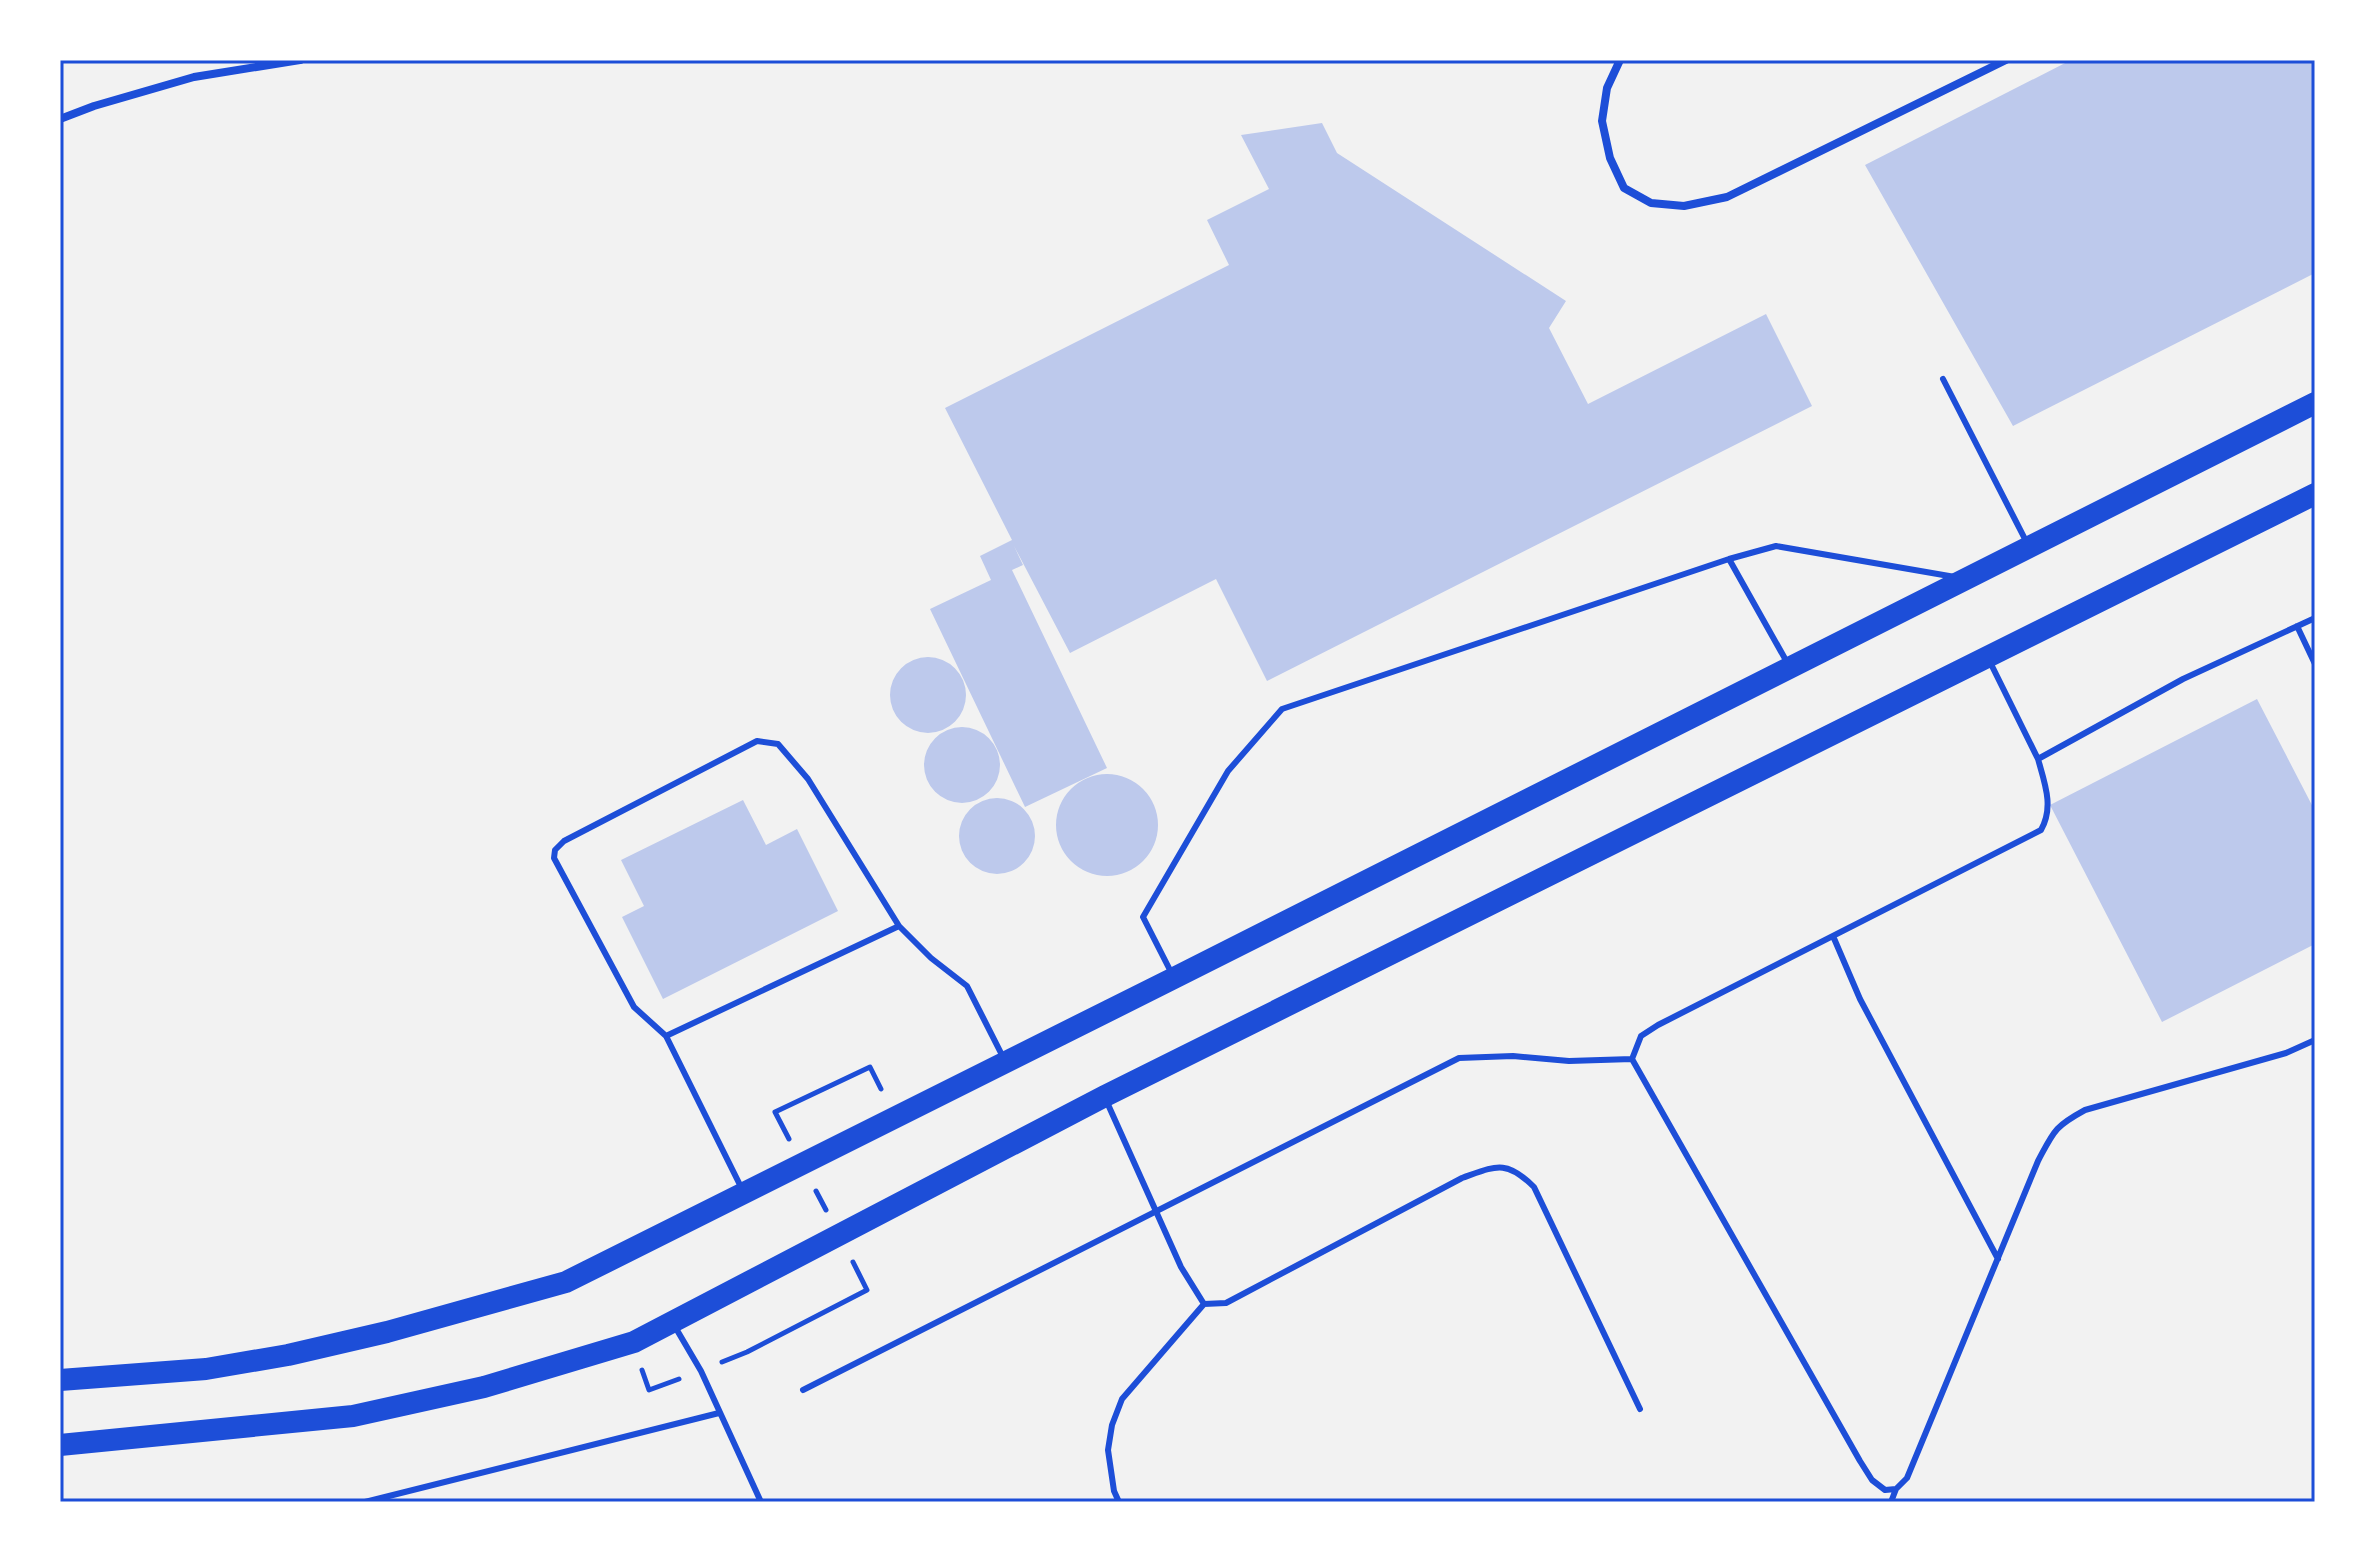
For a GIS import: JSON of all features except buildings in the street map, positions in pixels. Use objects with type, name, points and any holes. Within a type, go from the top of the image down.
[{"type":"highway","points":[[60,1380],[206,1369],[288,1355],[387,1332],[566,1282],[2315,403]]},
{"type":"highway","points":[[60,1445],[353,1416],[499,1383],[634,1342],[1105,1096],[2315,494]]},
{"type":"street","points":[[60,119],[194,77],[300,60]]},
{"type":"street","points":[[1620,60],[1607,88],[1602,121],[1610,158],[1624,188],[1651,203],[1684,206],[1727,197],[2006,60]]},
{"type":"lane","points":[[1943,379],[2029,547]]},
{"type":"lane","points":[[1174,978],[1143,917],[1228,771],[1282,709],[1776,546],[1967,579]]},
{"type":"lane","points":[[1729,559],[1790,667]]},
{"type":"lane","points":[[2038,759],[2183,679],[2315,618]]},
{"type":"lane","points":[[2297,626],[2315,664]]},
{"type":"lane","points":[[1632,1059],[1641,1036],[1658,1025],[2041,830],[2047,819],[2048,794],[2038,759],[1988,657]]},
{"type":"lane","points":[[744,1194],[666,1036],[634,1007],[554,858],[555,850],[564,841],[757,741],[778,744],[808,779],[899,926],[931,958],[967,986],[1006,1062]]},
{"type":"lane","points":[[666,1036],[899,926]]},
{"type":"lane","points":[[1833,936],[1860,999],[1998,1259]]},
{"type":"lane","points":[[1891,1502],[1896,1489],[1907,1478],[2038,1161],[2055,1130],[2085,1110],[2286,1053],[2315,1040]]},
{"type":"lane","points":[[803,1390],[1459,1058],[1632,1059]]},
{"type":"lane","points":[[1632,1059],[1860,1461],[1872,1480],[1885,1490],[1896,1489]]},
{"type":"lane","points":[[1105,1096],[1181,1267],[1204,1304]]},
{"type":"lane","points":[[1119,1502],[1114,1491],[1108,1450],[1112,1425],[1122,1399],[1204,1304],[1226,1303],[1462,1178],[1495,1166],[1519,1172],[1534,1187],[1640,1409]]},
{"type":"lane","points":[[672,1322],[701,1371],[761,1502]]},
{"type":"lane","points":[[365,1502],[719,1413]]},
{"type":"path","points":[[789,1139],[775,1112],[870,1067]]},
{"type":"path","points":[[810,1180],[832,1221]]},
{"type":"path","points":[[747,1352],[867,1290],[846,1249]]}]
